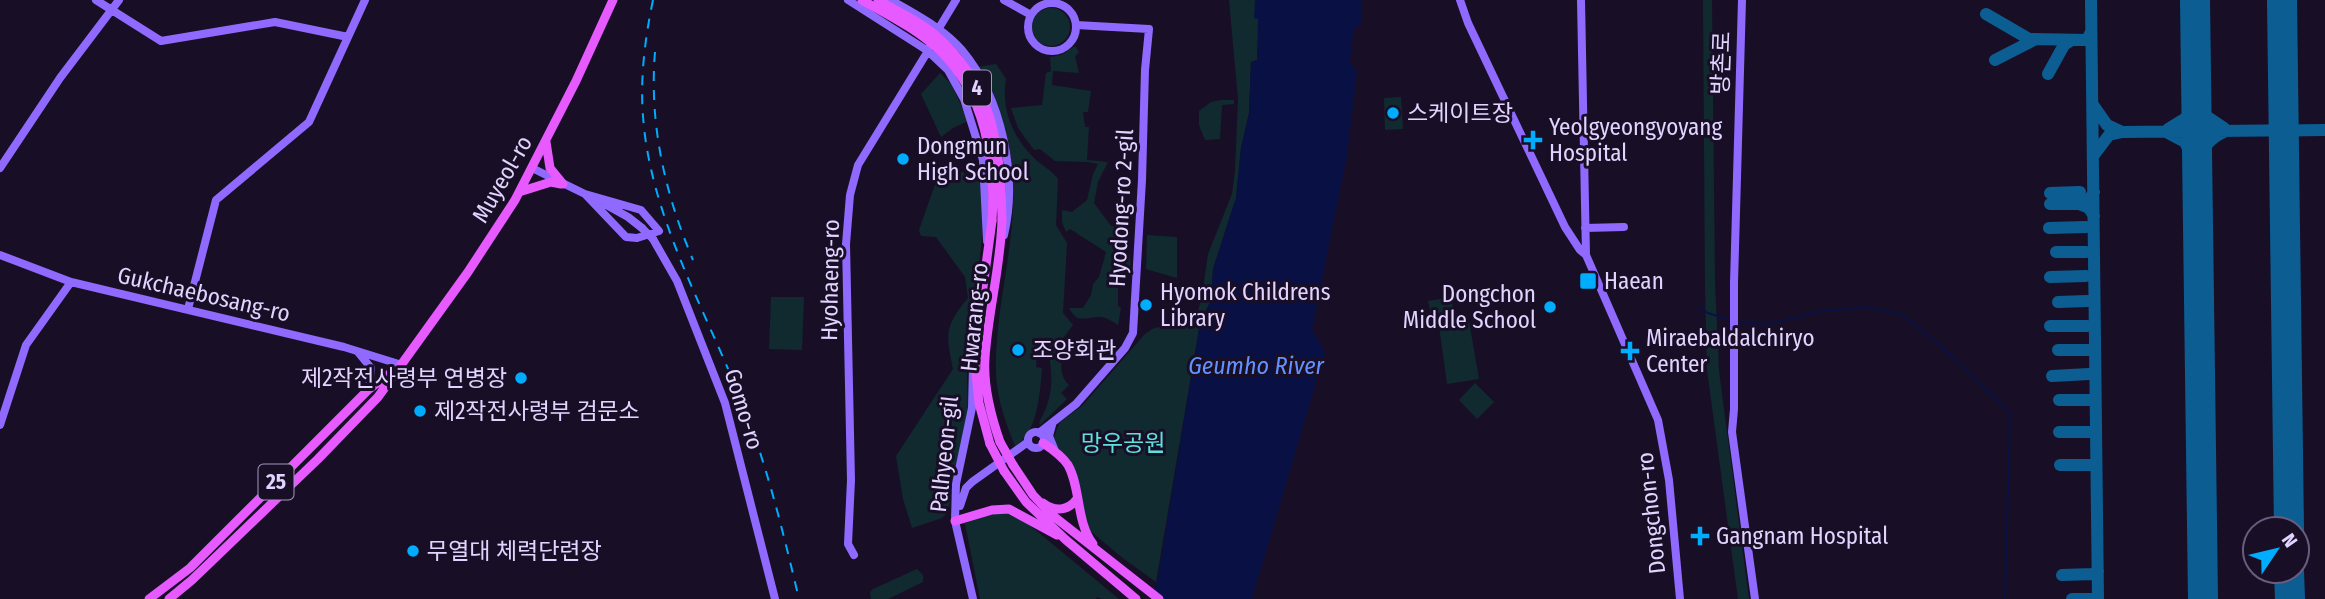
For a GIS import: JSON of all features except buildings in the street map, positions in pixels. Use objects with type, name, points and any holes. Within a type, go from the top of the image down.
[{"type":"main road","points":[[96,0],[161,41],[275,22],[348,37]]},
{"type":"main road","points":[[0,168],[60,78],[119,0]]},
{"type":"main road","points":[[188,309],[216,200],[309,122],[365,0]]},
{"type":"main road","points":[[606,14],[607,0]]},
{"type":"main road","name":"Muyeol-ro","points":[[169,599],[318,459],[378,397],[402,365],[468,272],[519,192],[546,142],[613,0]]},
{"type":"main road","points":[[606,14],[615,9],[619,0]]},
{"type":"main road","points":[[848,0],[928,51],[948,70],[964,99],[983,160],[987,251]]},
{"type":"main road","points":[[862,0],[923,37],[957,70],[972,96],[991,156],[997,220]]},
{"type":"main road","name":"4","points":[[878,0],[932,32],[961,61],[982,96],[995,132],[1001,167],[997,220]]},
{"type":"main road","points":[[891,0],[939,28],[962,50],[984,83],[998,119],[1008,163],[1008,220],[1001,248]]},
{"type":"main road","name":"Hyohaeng-ro","points":[[854,555],[848,544],[851,480],[846,244],[850,195],[858,165],[956,0]]},
{"type":"main road","points":[[1004,0],[1031,15]]},
{"type":"main road","points":[[1460,0],[1468,23],[1565,227],[1586,255]]},
{"type":"main road","name":"Dongchon-ro","points":[[1581,0],[1586,255],[1658,420],[1669,480],[1679,599]]},
{"type":"main road","points":[[1742,0],[1732,432],[1755,599]]},
{"type":"main road","points":[[1059,4],[1069,11],[1076,25],[1069,44],[1050,51],[1037,46],[1028,28],[1031,15],[1042,5],[1059,4]]},
{"type":"main road","name":"Hyodong-ro 2-gil","points":[[1050,426],[1076,404],[1125,348],[1135,324],[1149,29],[1076,25]]},
{"type":"main road","points":[[546,142],[550,168],[563,184]]},
{"type":"main road","points":[[532,169],[585,194],[641,210],[659,232],[637,238],[626,237],[585,194]]},
{"type":"main road","points":[[519,192],[551,182],[563,184]]},
{"type":"main road","name":"Gomo-ro","points":[[585,194],[628,217],[642,228],[653,239],[677,281],[725,403],[775,599]]},
{"type":"main road","name":"Hwarang-ro","points":[[997,220],[1001,248],[984,359],[995,443],[1033,495],[1071,532],[1159,599]]},
{"type":"main road","name":"Hwarang-ro","points":[[997,220],[987,251],[974,353],[979,403],[1004,471],[1026,502],[1136,599]]},
{"type":"main road","points":[[1585,228],[1624,227]]},
{"type":"main road","name":"Gukchaebosang-ro","points":[[0,255],[71,282],[356,350],[402,365]]},
{"type":"main road","points":[[0,425],[26,345],[71,282]]},
{"type":"main road","points":[[356,350],[370,365],[369,389]]},
{"type":"main road","name":"Palhyeon-gil","points":[[973,599],[955,520],[956,484],[972,408],[974,353]]},
{"type":"main road","name":"Muyeol-ro","points":[[149,599],[190,568],[369,389],[402,365]]},
{"type":"main road","points":[[955,520],[966,488],[977,477],[1009,462],[1036,442],[1050,426]]},
{"type":"main road","points":[[1050,426],[1049,436],[1054,450]]},
{"type":"main road","points":[[1036,442],[1054,450],[1069,466],[1088,537],[1108,560]]},
{"type":"main road","points":[[1033,495],[1047,506],[1061,509],[1070,507],[1077,499]]},
{"type":"main road","points":[[955,520],[992,510],[1009,509],[1066,540]]},
{"type":"green space","name":"망우공원","points":[[1229,0],[1255,0],[1259,18],[1257,60],[1251,62],[1249,113],[1241,148],[1236,198],[1213,269],[1211,300],[1200,323],[1156,582],[1089,530],[1072,464],[1053,439],[1060,422],[1082,406],[1144,335],[1152,329],[1197,315],[1208,254],[1232,194],[1235,171],[1238,99]]},
{"type":"green space","points":[[1703,0],[1712,0],[1715,282],[1719,371],[1749,599],[1738,599],[1707,370]]},
{"type":"green space","points":[[1051,8],[1065,13],[1070,27],[1065,41],[1051,46],[1037,41],[1032,27],[1037,13]]},
{"type":"green space","points":[[1075,46],[1079,52],[1075,57],[1079,73],[1053,71],[1052,85],[1091,91],[1088,112],[1083,112],[1085,127],[1089,127],[1087,160],[1108,162],[1098,182],[1094,203],[1111,226],[1120,227],[1118,250],[1130,255],[1131,272],[1116,273],[1114,282],[1118,286],[1118,306],[1121,308],[1118,325],[1103,317],[1078,318],[1069,308],[1083,308],[1091,295],[1093,284],[1099,277],[1106,252],[1070,229],[1066,232],[1062,222],[1062,210],[1072,212],[1087,200],[1098,164],[1055,161],[1040,149],[1034,150],[1018,128],[1011,108],[1042,105],[1046,73],[1051,71],[1050,57],[1061,55]]},
{"type":"green space","points":[[996,64],[1006,79],[1005,100],[1014,130],[1032,156],[1058,179],[1056,225],[1067,243],[1063,313],[1073,325],[1058,345],[1065,352],[1061,369],[1069,385],[1061,393],[1067,399],[1040,425],[1051,389],[1051,373],[1049,354],[1037,353],[1036,367],[1042,368],[1036,411],[1029,432],[1015,446],[1000,402],[996,374],[998,328],[1013,211],[1012,171],[1003,125],[977,67]]},
{"type":"green space","points":[[940,73],[952,85],[968,121],[941,137],[921,94]]},
{"type":"green space","name":"스케이트장","points":[[1401,97],[1403,129],[1385,130],[1384,98]]},
{"type":"green space","points":[[1234,100],[1234,104],[1222,105],[1220,139],[1205,140],[1199,125],[1199,111],[1211,102]]},
{"type":"green space","points":[[964,172],[966,183],[984,180],[982,237],[967,376],[968,415],[948,512],[942,518],[912,528],[903,499],[896,456],[953,369],[949,331],[955,316],[968,298],[965,277],[936,237],[921,236],[919,230],[939,173]]},
{"type":"green space","points":[[1147,235],[1177,237],[1177,278],[1146,269]]},
{"type":"green space","points":[[771,297],[804,297],[802,350],[769,349]]},
{"type":"green space","points":[[1451,297],[1455,319],[1433,323],[1428,301]]},
{"type":"green space","points":[[1469,321],[1479,379],[1447,384],[1439,326]]},
{"type":"green space","points":[[1475,383],[1494,402],[1477,419],[1459,400]]},
{"type":"green space","points":[[1006,512],[1027,523],[1119,599],[980,599],[965,524],[970,518]]},
{"type":"green space","points":[[917,569],[923,575],[923,582],[888,599],[871,599],[870,592],[873,589]]},
{"type":"water","name":"Geumho River","points":[[1255,0],[1362,0],[1361,24],[1353,31],[1350,63],[1357,72],[1347,156],[1312,329],[1325,352],[1252,599],[1152,599],[1158,577],[1200,323],[1211,300],[1213,269],[1236,198],[1241,148],[1249,113],[1251,62],[1257,60],[1258,19],[1254,18]]},
{"type":"waterway","points":[[1699,307],[1732,321]]},
{"type":"waterway","points":[[1738,322],[1766,324],[1814,312],[1864,307],[1901,314],[1939,344],[2010,412],[2005,599]]},
{"type":"taxiway","points":[[2091,0],[2098,599]]},
{"type":"taxiway","points":[[1986,14],[2029,39],[2087,40],[2091,32]]},
{"type":"taxiway","points":[[1995,60],[2034,40]]},
{"type":"taxiway","points":[[2048,74],[2064,45],[2072,40]]},
{"type":"taxiway","points":[[2168,129],[2189,116],[2196,96]]},
{"type":"taxiway","points":[[2196,97],[2203,114],[2224,128]]},
{"type":"taxiway","points":[[2093,105],[2107,125],[2122,132]]},
{"type":"taxiway","points":[[2094,155],[2109,135],[2122,132],[2325,130]]},
{"type":"taxiway","points":[[2197,165],[2206,145],[2224,132]]},
{"type":"taxiway","points":[[2168,133],[2185,142],[2197,166]]},
{"type":"taxiway","points":[[2050,193],[2080,192]]},
{"type":"taxiway","points":[[2094,192],[2089,200],[2079,204],[2089,208],[2094,216]]},
{"type":"taxiway","points":[[2050,204],[2079,204]]},
{"type":"taxiway","points":[[2049,228],[2086,227]]},
{"type":"taxiway","points":[[2056,252],[2086,252]]},
{"type":"taxiway","points":[[2050,277],[2086,276]]},
{"type":"taxiway","points":[[2058,302],[2087,301]]},
{"type":"taxiway","points":[[2050,326],[2087,326]]},
{"type":"taxiway","points":[[2058,350],[2088,350]]},
{"type":"taxiway","points":[[2052,376],[2089,374]]},
{"type":"taxiway","points":[[2059,400],[2089,400]]},
{"type":"taxiway","points":[[2059,432],[2089,432]]},
{"type":"taxiway","points":[[2060,465],[2090,465]]},
{"type":"taxiway","points":[[2062,575],[2093,574],[2098,571]]},
{"type":"taxiway","points":[[2072,599],[2094,599]]},
{"type":"runway","points":[[2195,0],[2203,599]]},
{"type":"runway","points":[[2282,0],[2289,515]]},
{"type":"runway","points":[[2290,585],[2290,599]]},
{"type":"railway","points":[[653,0],[644,58],[642,102],[656,190],[681,261],[727,366],[759,449],[799,599]]},
{"type":"railway","points":[[655,52],[654,106],[661,158],[674,210],[693,260]]},
{"type":"place","name":"스케이트장","points":[[1393,113]]},
{"type":"place","name":"Yeolgyeongyoyang Hospital","points":[[1533,140]]},
{"type":"place","name":"Dongmun High School","points":[[903,159]]},
{"type":"place","name":"Haean","points":[[1588,281]]},
{"type":"place","name":"Hyomok Childrens Library","points":[[1146,305]]},
{"type":"place","name":"Dongchon Middle School","points":[[1550,307]]},
{"type":"place","name":"조양회관","points":[[1018,350]]},
{"type":"place","name":"Miraebaldalchiryo Center","points":[[1630,351]]},
{"type":"place","name":"제2작전사령부 연병장","points":[[521,378]]},
{"type":"place","name":"제2작전사령부 검문소","points":[[420,411]]},
{"type":"place","name":"Gangnam Hospital","points":[[1700,536]]},
{"type":"place","name":"무열대 체력단련장","points":[[413,551]]}]
